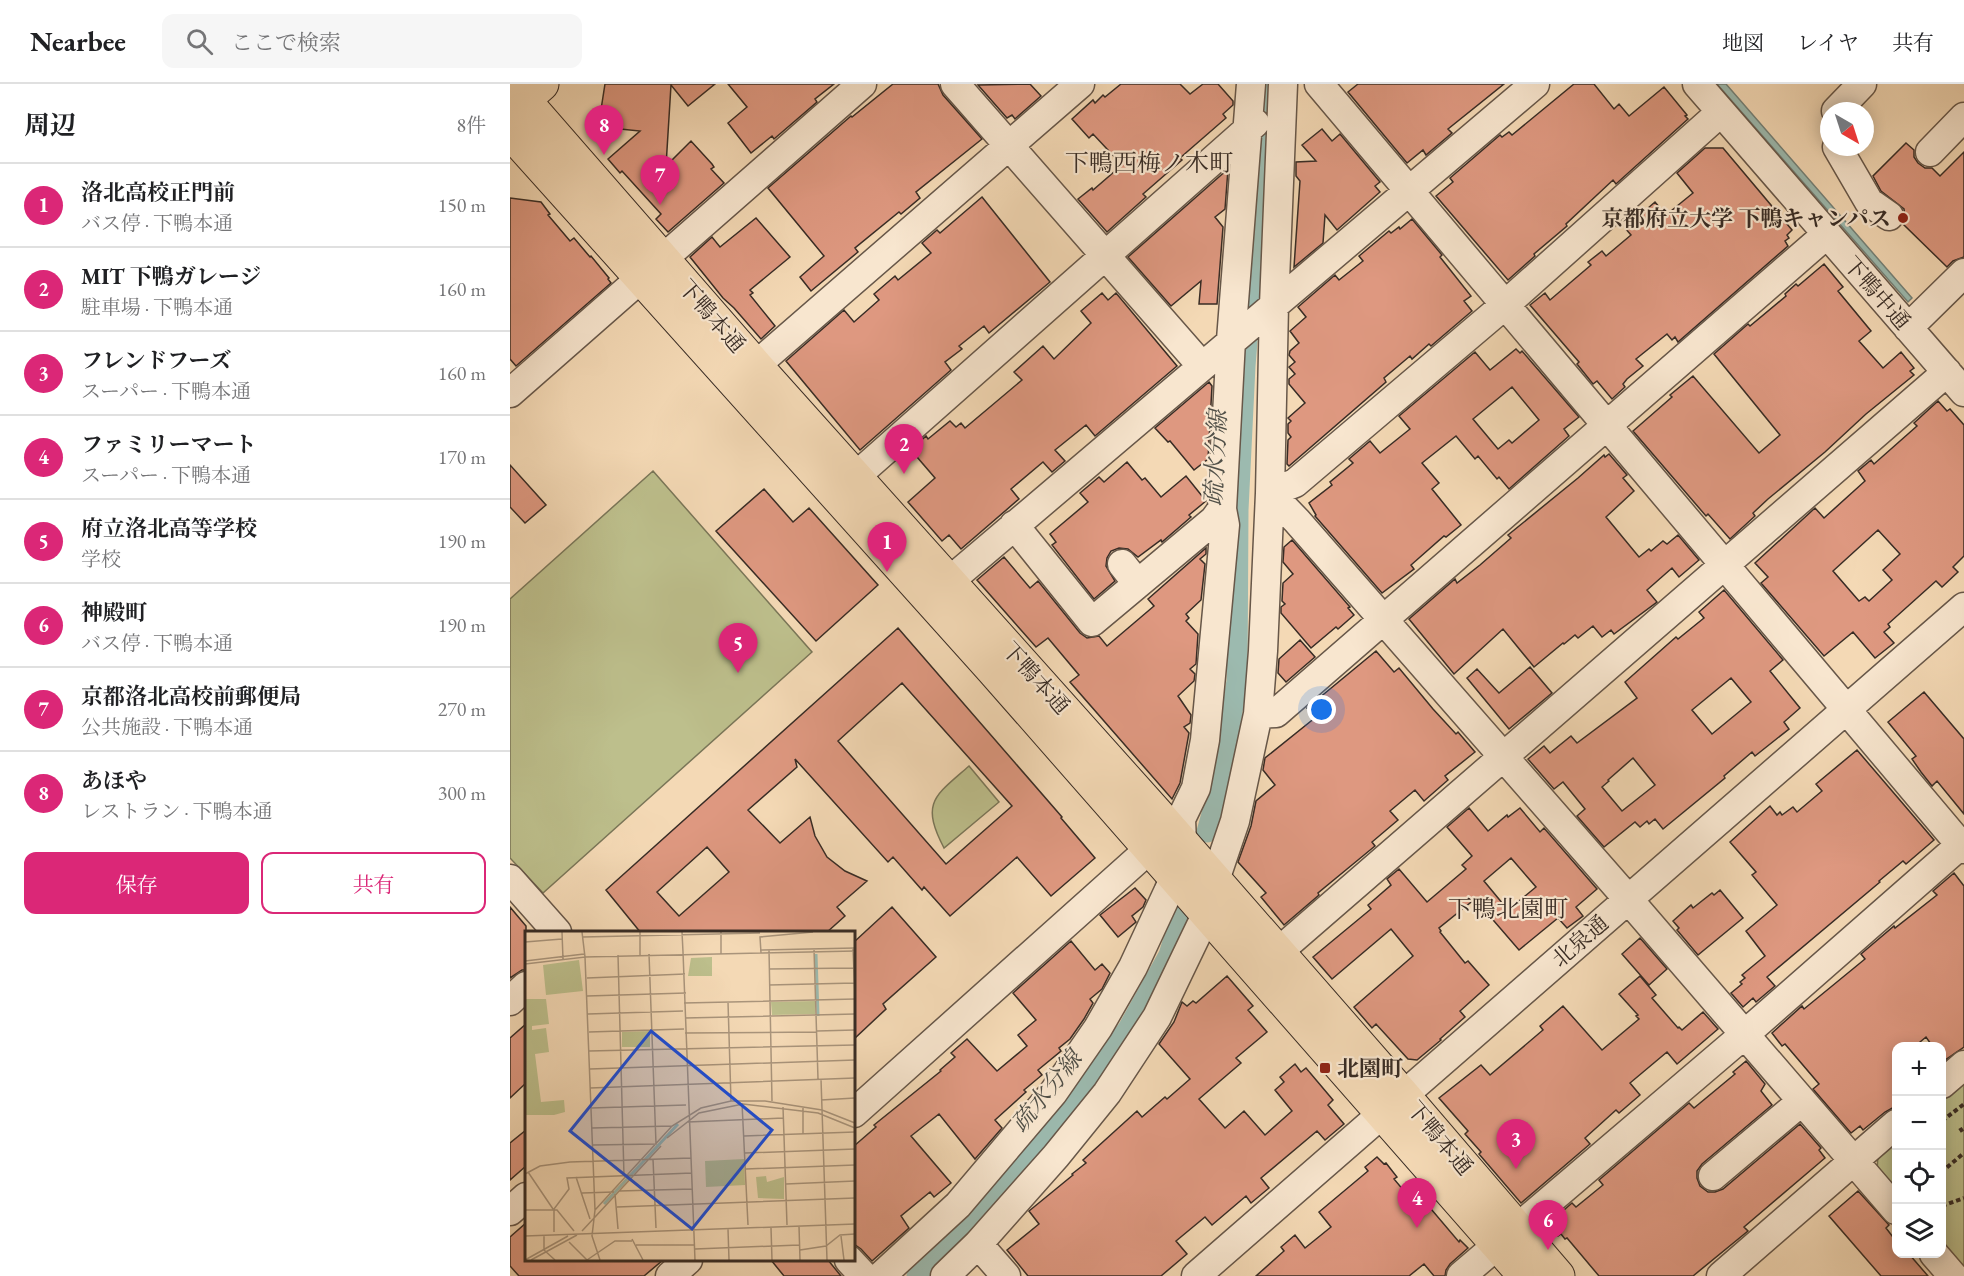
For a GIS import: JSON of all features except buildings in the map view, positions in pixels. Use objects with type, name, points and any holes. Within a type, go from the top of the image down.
[{"type":"main road","name":"下鴨本通","points":[[521,95],[652,268],[1002,660],[1215,880],[1278,952],[1393,1104]]},
{"type":"main road","name":"下鴨本通","points":[[510,132],[652,268]]},
{"type":"main road","name":"下鴨本通","points":[[1171,835],[1175,876],[1207,913],[1393,1104],[1507,1236],[1558,1276]]},
{"type":"main road","name":"下鴨本通","points":[[1507,1236],[1525,1276]]},
{"type":"street","points":[[510,393],[862,84]]},
{"type":"street","points":[[954,84],[1201,365]]},
{"type":"street","points":[[746,374],[1080,84]]},
{"type":"street","points":[[855,1112],[1171,835],[1196,788],[1205,740],[1225,525],[1222,509],[1231,340],[1251,84]]},
{"type":"street","points":[[1319,84],[1963,845],[1461,1276]]},
{"type":"street","points":[[939,590],[1201,365],[1535,84]]},
{"type":"street","name":"下鴨中通","points":[[1697,84],[1955,382]]},
{"type":"street","points":[[1845,102],[1862,84]]},
{"type":"street","points":[[845,486],[1247,130],[1289,89]]},
{"type":"street","points":[[945,1276],[978,1244],[1056,1156],[1107,1093],[1156,1017],[1207,913],[1215,880],[1235,821],[1258,714],[1263,651],[1270,493],[1274,305],[1289,89]]},
{"type":"street","points":[[1270,493],[1295,483],[1506,304],[1721,112]]},
{"type":"street","points":[[1930,152],[1964,117]]},
{"type":"street","points":[[1842,156],[1869,202],[1889,216]]},
{"type":"street","points":[[1258,714],[1276,713],[1827,234]]},
{"type":"street","points":[[1908,328],[1964,273]]},
{"type":"street","points":[[1278,952],[1725,564],[1955,382]]},
{"type":"street","points":[[1270,493],[1628,899],[1892,1205]]},
{"type":"street","points":[[1014,525],[1092,622],[1129,574],[1214,520],[1222,509]]},
{"type":"street","name":"北泉通","points":[[1196,1276],[1964,607]]},
{"type":"street","points":[[881,1276],[958,1205],[1053,1093],[1098,1028],[1133,968],[1175,876]]},
{"type":"street","points":[[510,879],[555,931]]},
{"type":"street","points":[[510,1000],[525,987]]},
{"type":"street","points":[[1944,1096],[1964,1065]]},
{"type":"street","points":[[1713,1176],[1803,1101]]},
{"type":"street","points":[[1721,1276],[1892,1128]]},
{"type":"street","points":[[510,1211],[525,1198]]},
{"type":"street","points":[[978,1244],[1006,1276]]},
{"type":"street","points":[[1937,1258],[1953,1276]]},
{"type":"street","points":[[670,1276],[687,1261]]},
{"type":"street","points":[[850,1261],[864,1276]]},
{"type":"path","points":[[1946,1117],[1964,1104]]},
{"type":"path","points":[[1946,1106],[1949,1115]]},
{"type":"path","points":[[1960,1128],[1964,1134]]},
{"type":"path","points":[[1946,1168],[1964,1153]]},
{"type":"path","points":[[1946,1204],[1964,1198]]},
{"type":"green space","points":[[653,471],[812,652],[543,893],[510,858],[510,599]]},
{"type":"green space","points":[[969,766],[999,802],[944,848],[933,820],[932,810],[940,793]]},
{"type":"green space","points":[[1964,1080],[1964,1271],[1946,1255],[1946,1096]]},
{"type":"green space","points":[[1892,1142],[1892,1191],[1877,1172],[1878,1154]]},
{"type":"water","points":[[1717,84],[1726,84],[1912,298],[1908,302]]},
{"type":"waterway","name":"疏水分線","points":[[1207,832],[1220,785],[1237,681],[1238,510],[1245,366],[1268,84]]},
{"type":"waterway","name":"疏水分線","points":[[917,1276],[1009,1178],[1128,1029],[1169,955],[1181,916]]},
{"type":"place","name":"あほや","points":[[604,155]]},
{"type":"place","name":"京都洛北高校前郵便局","points":[[660,205]]},
{"type":"place","name":"京都府立大学 下鴨キャンパス","points":[[1903,218]]},
{"type":"place","name":"MIT 下鴨ガレージ","points":[[904,474]]},
{"type":"place","name":"洛北高校正門前","points":[[887,572]]},
{"type":"place","name":"府立洛北高等学校","points":[[738,673]]},
{"type":"place","name":"北園町","points":[[1325,1068]]},
{"type":"place","name":"フレンドフーズ","points":[[1516,1169]]},
{"type":"place","name":"ファミリーマート","points":[[1417,1228]]},
{"type":"place","name":"神殿町","points":[[1548,1250]]},
{"type":"district","name":"下鴨西梅ノ木町","points":[[1149,162]]},
{"type":"district","name":"下鴨北園町","points":[[1508,908]]}]
